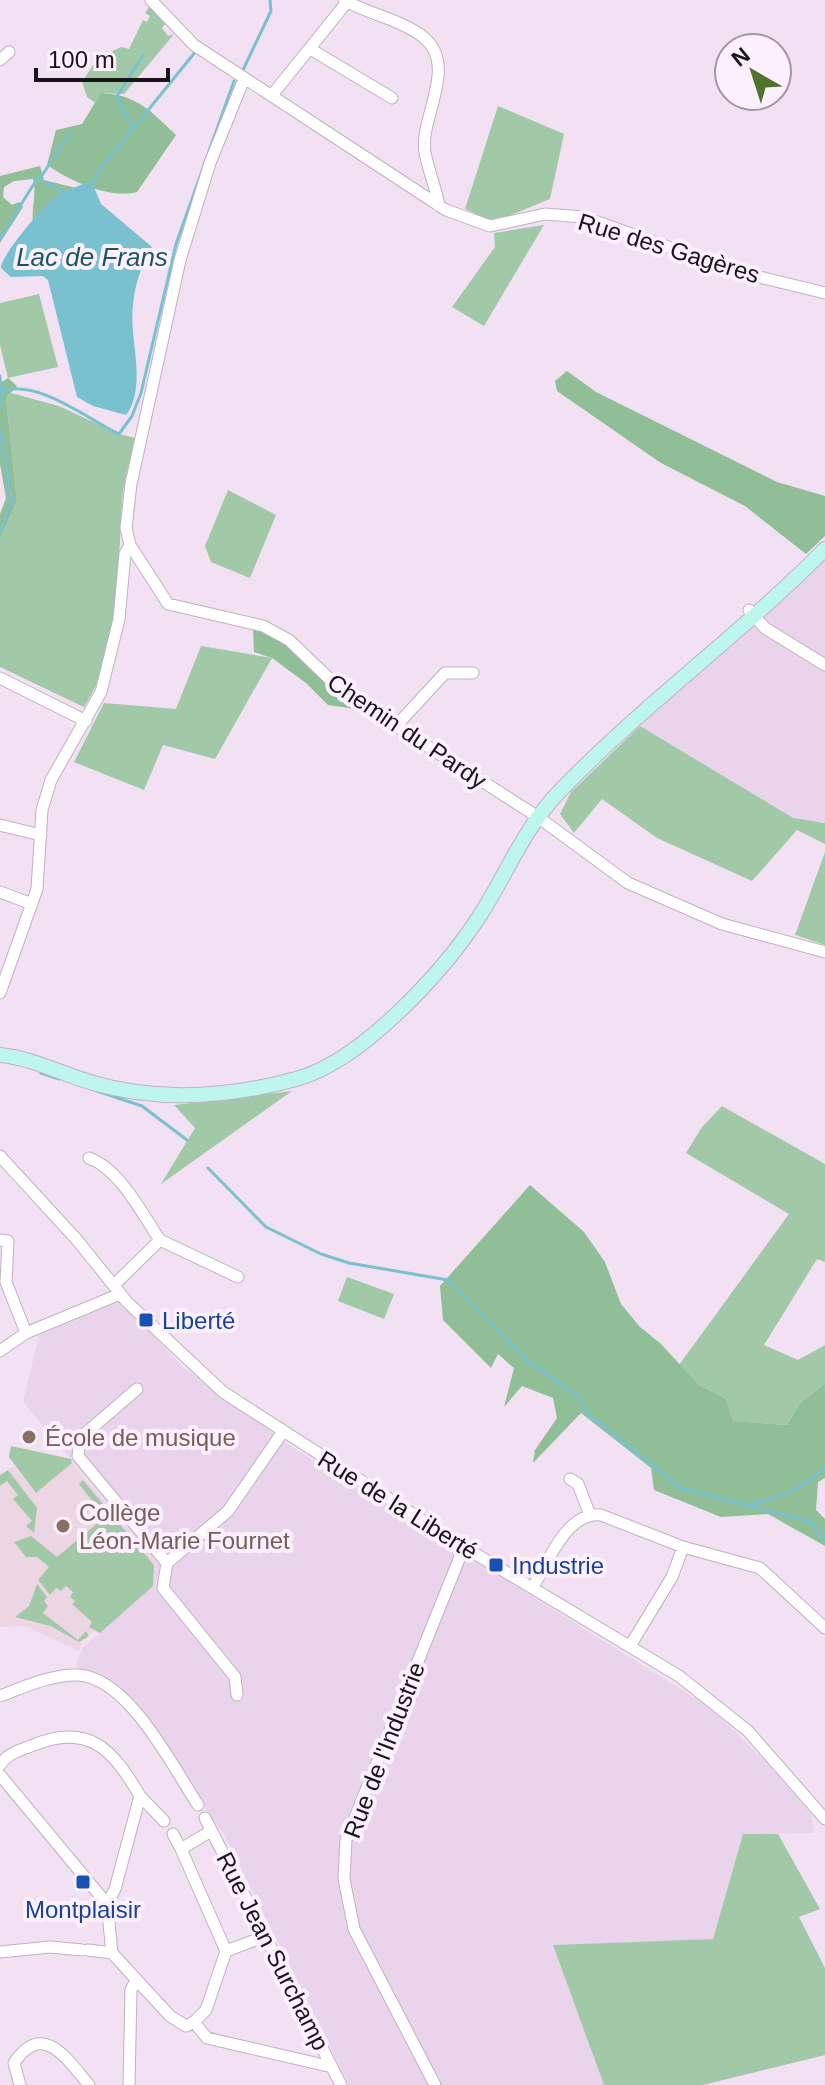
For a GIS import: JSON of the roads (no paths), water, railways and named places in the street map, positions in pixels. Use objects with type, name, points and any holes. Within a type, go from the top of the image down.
[{"type":"main road","points":[[752,613],[825,540]]},
{"type":"main road","points":[[0,1055],[118,1090],[175,1095],[247,1089],[299,1079],[344,1058],[376,1031],[450,955],[481,915],[538,817],[562,788],[825,549]]},
{"type":"street","points":[[155,4],[171,0]]},
{"type":"street","points":[[272,95],[312,50],[346,1],[425,38],[432,50],[437,74],[436,99],[425,133],[425,152],[439,206]]},
{"type":"street","name":"Rue des Gagères","points":[[155,4],[194,45],[439,206],[490,226],[545,214],[583,217],[739,272],[825,293]]},
{"type":"street","points":[[312,50],[392,98]]},
{"type":"street","points":[[0,993],[37,889],[41,835],[51,780],[101,692],[119,619],[125,554],[130,545],[126,528],[131,484],[180,260],[210,163],[244,79]]},
{"type":"street","name":"Chemin du Pardy","points":[[130,545],[168,604],[263,626],[289,640],[343,692],[538,817],[611,873],[656,897],[722,924],[825,952]]},
{"type":"street","points":[[752,613],[765,628],[825,665]]},
{"type":"street","points":[[395,727],[445,673],[473,673]]},
{"type":"street","points":[[0,678],[86,721]]},
{"type":"street","points":[[0,825],[41,835]]},
{"type":"street","points":[[0,892],[32,904]]},
{"type":"street","name":"Rue de la Liberté","points":[[0,1156],[20,1174],[117,1290],[223,1392],[282,1433],[464,1547],[679,1676],[748,1731],[825,1819]]},
{"type":"street","points":[[89,1158],[101,1162],[118,1181],[160,1240],[238,1277]]},
{"type":"street","points":[[0,1240],[8,1241],[6,1282],[26,1333]]},
{"type":"street","points":[[0,1351],[26,1333],[117,1290],[160,1240]]},
{"type":"street","points":[[6,1282],[18,1273]]},
{"type":"street","points":[[137,1389],[80,1438],[78,1456],[167,1563]]},
{"type":"street","points":[[237,1695],[235,1677],[163,1588],[167,1563],[228,1511],[282,1433]]},
{"type":"street","points":[[570,1479],[578,1484],[590,1515]]},
{"type":"street","points":[[533,1587],[571,1526],[590,1515],[601,1515],[683,1547],[760,1568],[825,1628]]},
{"type":"street","name":"Rue de l'Industrie","points":[[435,2085],[354,1929],[344,1879],[346,1840],[464,1547]]},
{"type":"street","points":[[630,1646],[672,1577],[683,1547]]},
{"type":"street","points":[[0,1696],[62,1677],[79,1675],[99,1681],[123,1698],[198,1805]]},
{"type":"street","points":[[0,1765],[9,1754],[42,1741],[81,1735],[112,1754],[140,1796],[164,1821]]},
{"type":"street","points":[[0,1775],[107,1904]]},
{"type":"street","points":[[140,1796],[119,1878],[107,1904],[112,1953],[170,2016],[186,2026],[206,2010],[226,1951],[173,1834]]},
{"type":"street","name":"Rue Jean Surchamp","points":[[205,1818],[341,2085]]},
{"type":"street","points":[[181,1849],[211,1831]]},
{"type":"street","points":[[226,1951],[266,1936]]},
{"type":"street","points":[[0,1952],[41,1947],[112,1953]]},
{"type":"street","points":[[129,2085],[131,1990],[136,1980]]},
{"type":"street","points":[[194,2022],[207,2038],[332,2067]]},
{"type":"street","points":[[20,2085],[14,2063],[29,2046],[40,2043],[60,2051],[89,2085]]},
{"type":"water","name":"Lac de Frans","points":[[86,182],[94,187],[101,204],[152,247],[142,266],[134,298],[132,320],[136,386],[126,415],[93,406],[77,397],[48,280],[43,276],[11,277],[1,268],[16,241],[52,200],[60,193]]},
{"type":"waterway","points":[[243,70],[271,11],[270,0]]},
{"type":"waterway","points":[[92,186],[98,172],[196,51]]},
{"type":"waterway","points":[[132,128],[117,96],[143,55]]},
{"type":"waterway","points":[[0,408],[1,391],[15,389],[46,395],[119,434],[132,416],[141,393],[176,244],[234,81]]},
{"type":"waterway","points":[[39,180],[70,133]]},
{"type":"waterway","points":[[0,238],[37,179]]},
{"type":"waterway","points":[[45,182],[66,193]]},
{"type":"waterway","points":[[0,376],[1,391]]},
{"type":"waterway","points":[[0,430],[12,502],[0,532]]},
{"type":"waterway","points":[[41,1073],[59,1079]]},
{"type":"waterway","points":[[97,1091],[142,1106],[187,1140]]},
{"type":"waterway","points":[[208,1168],[266,1227],[321,1254],[349,1263],[448,1280],[528,1361],[580,1397],[587,1413],[681,1488],[811,1522],[825,1541]]},
{"type":"waterway","points":[[752,1504],[801,1486],[825,1466]]},
{"type":"place","name":"Liberté","points":[[146,1320]]},
{"type":"place","name":"École de musique","points":[[29,1437]]},
{"type":"place","name":"Collège Léon-Marie Fournet","points":[[63,1526]]},
{"type":"place","name":"Industrie","points":[[496,1565]]},
{"type":"place","name":"Montplaisir","points":[[83,1882]]}]
